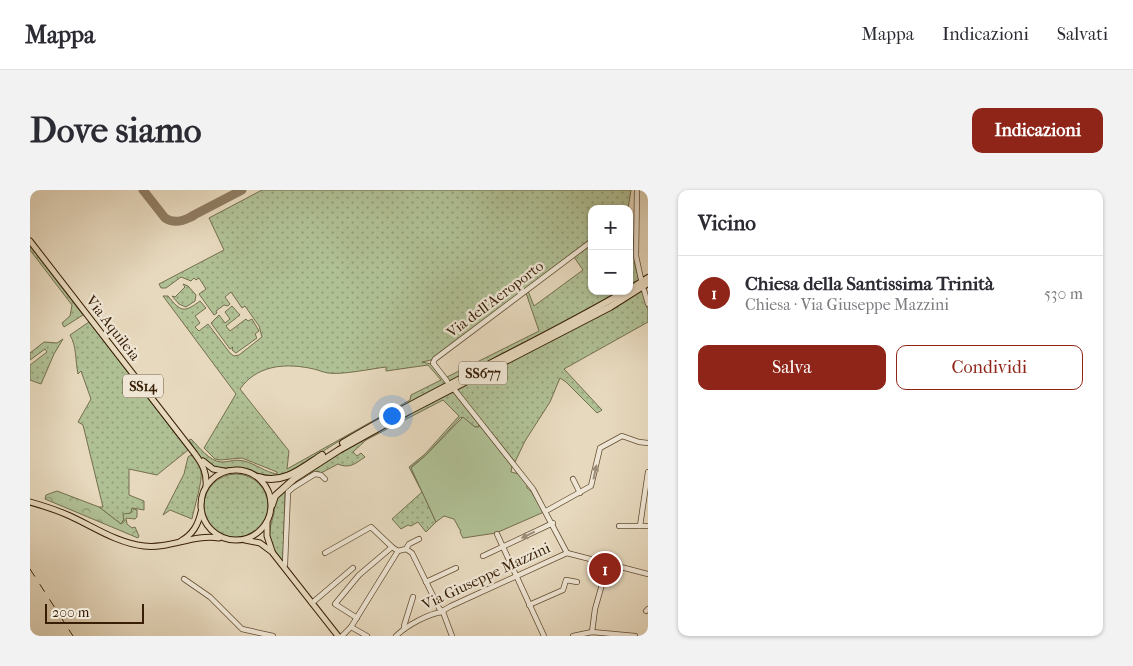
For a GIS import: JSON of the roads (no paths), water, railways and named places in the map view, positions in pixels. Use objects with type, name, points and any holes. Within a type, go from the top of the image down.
[{"type":"highway","name":"SS677","points":[[633,287],[645,279]]},
{"type":"highway","name":"SS677","points":[[272,505],[276,496],[294,479],[339,450],[409,411],[646,287]]},
{"type":"highway","name":"SS677","points":[[259,477],[272,480],[285,477],[418,400],[619,295]]},
{"type":"main road","name":"Via Aquileia","points":[[30,241],[203,465],[206,472],[206,486]]},
{"type":"main road","name":"Via Aquileia","points":[[195,454],[213,469],[226,471]]},
{"type":"main road","points":[[206,486],[216,476],[226,471]]},
{"type":"main road","name":"SS14","points":[[226,471],[246,471],[259,477]]},
{"type":"main road","points":[[259,477],[268,488],[272,505],[267,523],[267,536],[272,552]]},
{"type":"main road","name":"SS14","points":[[201,511],[201,498],[206,486]]},
{"type":"main road","points":[[30,502],[68,515],[126,543],[149,547],[165,546],[207,537],[260,543],[272,552],[338,636]]},
{"type":"main road","points":[[201,511],[208,526],[224,539]]},
{"type":"main road","points":[[178,543],[196,527],[201,511]]},
{"type":"main road","points":[[244,540],[258,533],[267,523]]},
{"type":"street","points":[[638,190],[636,256],[645,279]]},
{"type":"street","name":"Via dell'Aeroporto","points":[[447,381],[434,366],[433,363],[436,359],[588,245]]},
{"type":"street","points":[[646,287],[648,304]]},
{"type":"street","points":[[454,389],[533,489],[567,553]]},
{"type":"street","points":[[546,511],[591,486],[600,448],[622,436],[639,442],[648,442]]},
{"type":"street","points":[[640,526],[648,472]]},
{"type":"street","points":[[282,564],[285,564],[288,492],[315,474],[321,475],[325,479]]},
{"type":"street","points":[[573,479],[580,493]]},
{"type":"street","points":[[483,556],[552,523]]},
{"type":"street","points":[[619,526],[648,526]]},
{"type":"street","points":[[325,553],[371,527],[398,551]]},
{"type":"street","points":[[497,534],[544,636]]},
{"type":"street","points":[[342,636],[357,618],[398,551],[406,549],[409,544],[419,539]]},
{"type":"street","points":[[357,618],[335,604],[359,574],[392,547]]},
{"type":"street","points":[[406,549],[412,553],[439,608],[443,612],[452,636]]},
{"type":"street","name":"Via Giuseppe Mazzini","points":[[401,633],[438,612],[443,612],[451,606],[567,553],[648,574]]},
{"type":"street","points":[[592,632],[595,608],[603,581],[598,568],[599,561]]},
{"type":"street","points":[[312,603],[354,568]]},
{"type":"street","points":[[426,582],[456,568]]},
{"type":"street","points":[[184,579],[210,597],[242,629],[273,636]]},
{"type":"street","points":[[529,605],[563,590],[566,580],[577,582]]},
{"type":"street","points":[[401,633],[413,596]]},
{"type":"street","points":[[351,627],[366,636]]},
{"type":"street","points":[[573,636],[592,632],[635,636]]},
{"type":"railway","points":[[30,569],[73,636]]},
{"type":"place","name":"Chiesa della Santissima Trinità","points":[[605,569]]}]
